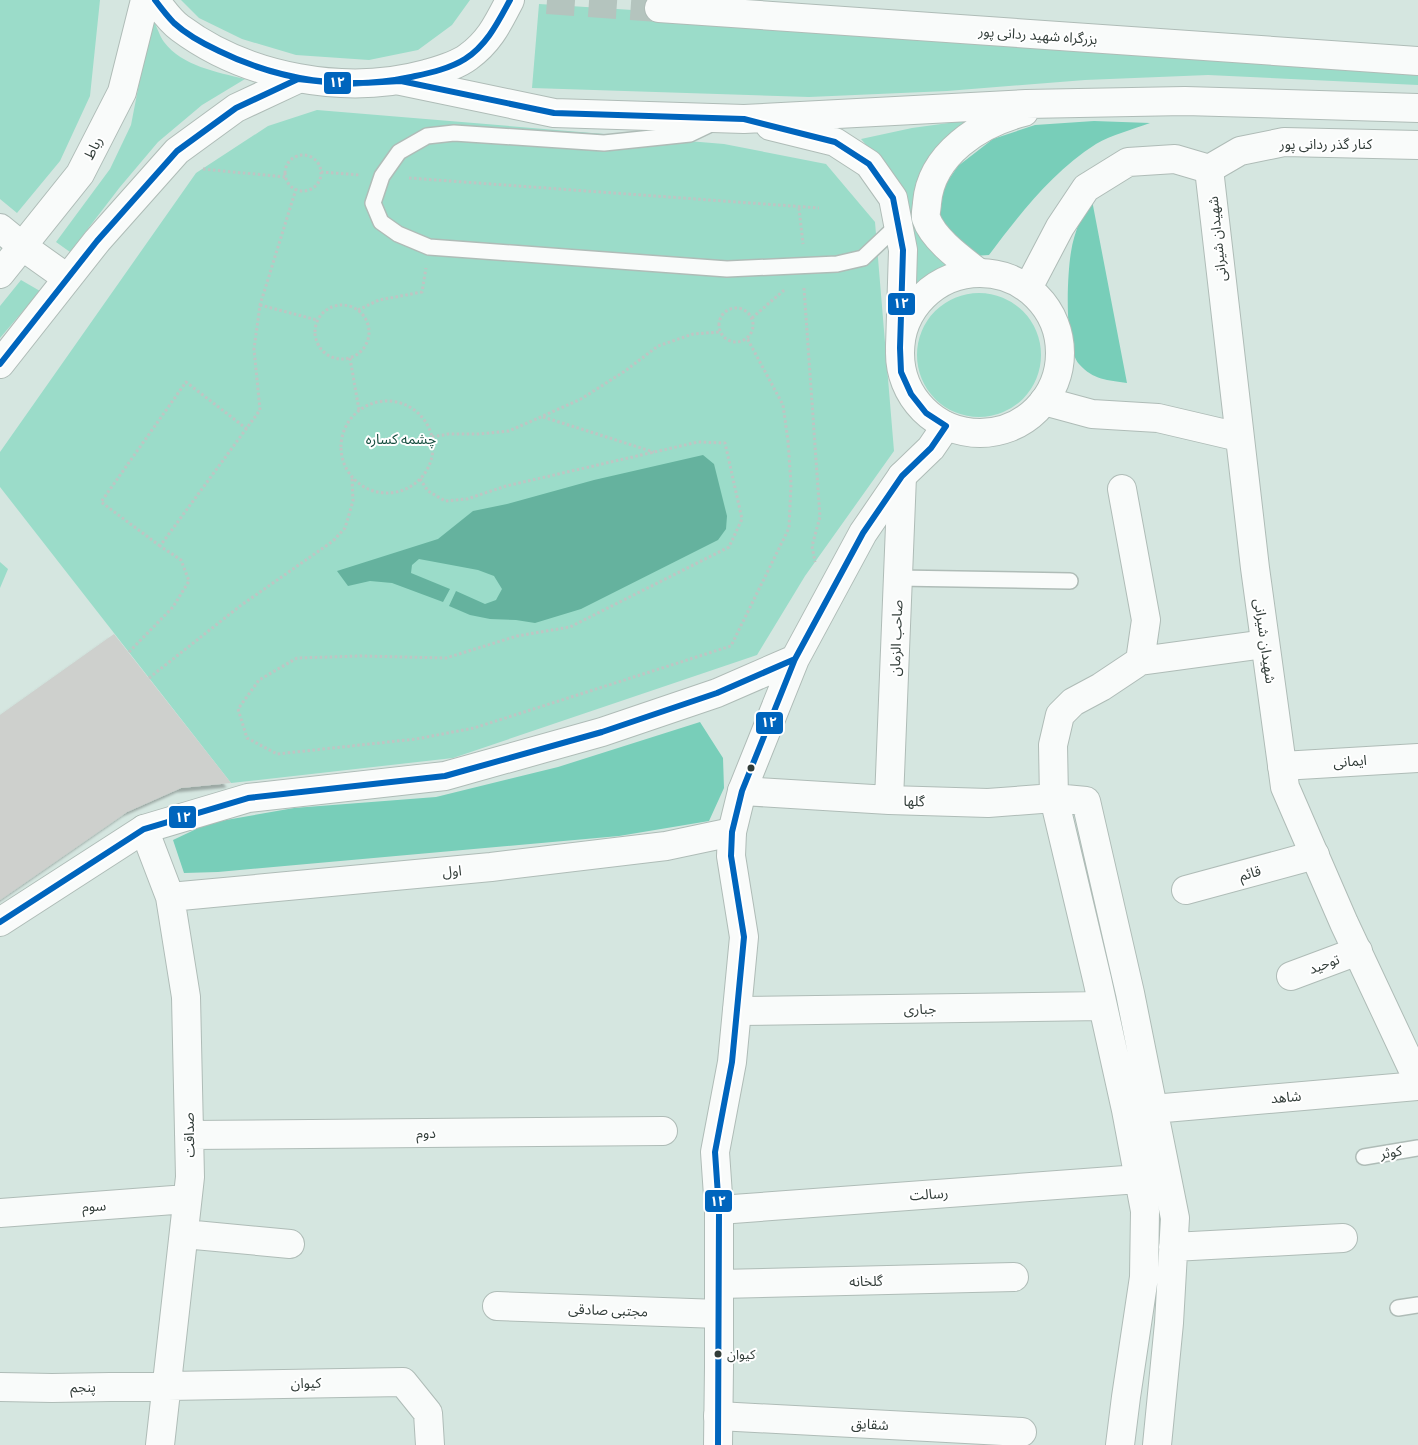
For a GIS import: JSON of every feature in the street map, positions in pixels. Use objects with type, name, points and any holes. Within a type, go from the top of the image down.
[{"type":"main road","name":"رباط","points":[[0,274],[80,174],[122,92],[145,0]]},
{"type":"main road","points":[[154,0],[179,27],[212,48],[246,63],[298,79],[344,84],[401,81],[441,70],[467,58],[493,33],[510,0]]},
{"type":"main road","name":"بزرگراه شهید ردانی پور","points":[[659,8],[1418,61]]},
{"type":"main road","points":[[0,364],[97,240],[177,152],[236,108],[298,79]]},
{"type":"main road","points":[[401,81],[554,113],[734,119],[1026,104],[1185,101],[1418,108]]},
{"type":"main road","points":[[979,272],[954,254],[935,233],[926,217],[928,189],[945,158],[974,132],[1008,116],[1056,104]]},
{"type":"main road","points":[[734,119],[835,142],[869,164],[893,198],[903,250],[900,348],[902,372],[911,394],[926,413],[946,426],[967,432],[989,433],[1010,427],[1029,417],[1044,402],[1054,383],[1060,362],[1060,341],[1054,321],[1043,303],[1028,288],[1009,278],[979,272],[955,276],[934,287],[916,304],[904,324],[900,348]]},
{"type":"main road","name":"کنار گذر ردانی پور","points":[[1209,169],[1240,151],[1284,142],[1418,145]]},
{"type":"main road","points":[[1028,288],[1060,227],[1086,188],[1128,162],[1175,159],[1209,169]]},
{"type":"main road","name":"شهیدان شیرانی","points":[[1209,169],[1239,437],[1285,787],[1417,1079]]},
{"type":"main road","points":[[0,228],[67,278]]},
{"type":"main road","points":[[1044,402],[1092,414],[1158,418],[1239,437]]},
{"type":"main road","points":[[718,1445],[719,1210],[715,1152],[732,1062],[744,937],[731,856],[732,832],[742,791],[795,659],[863,533],[902,476],[931,448],[946,426]]},
{"type":"main road","name":"صاحب الزمان","points":[[889,800],[902,476]]},
{"type":"main road","points":[[1122,489],[1146,620],[1140,661]]},
{"type":"main road","points":[[1120,1445],[1144,1277],[1145,1211],[1126,1110],[1054,798],[1054,745],[1060,715],[1073,702],[1101,687],[1140,661],[1265,644]]},
{"type":"main road","points":[[0,922],[144,829],[248,798],[445,776],[611,729],[717,693],[795,659]]},
{"type":"main road","name":"ایمانی","points":[[1282,766],[1418,758]]},
{"type":"main road","name":"گلها","points":[[742,791],[889,800],[988,803],[1054,798],[1086,801],[1130,992],[1153,1109]]},
{"type":"main road","name":"صداقت","points":[[144,829],[170,897],[186,997],[190,1177],[160,1445]]},
{"type":"main road","name":"اول","points":[[170,897],[491,867],[666,846],[732,832]]},
{"type":"main road","name":"قائم","points":[[1186,890],[1315,855]]},
{"type":"main road","name":"توحید","points":[[1291,976],[1358,951]]},
{"type":"main road","name":"جباری","points":[[737,1011],[1103,1006]]},
{"type":"main road","name":"شاهد","points":[[1153,1109],[1417,1079]]},
{"type":"main road","points":[[1153,1109],[1175,1218],[1169,1323],[1157,1445]]},
{"type":"main road","name":"دوم","points":[[189,1135],[663,1131]]},
{"type":"main road","name":"رسالت","points":[[719,1210],[1139,1179]]},
{"type":"main road","name":"سوم","points":[[0,1213],[187,1200]]},
{"type":"main road","points":[[184,1234],[290,1244]]},
{"type":"main road","points":[[1173,1247],[1343,1238]]},
{"type":"main road","name":"گلخانه","points":[[719,1284],[1014,1277]]},
{"type":"main road","name":"مجتبی صادقی","points":[[497,1306],[719,1314]]},
{"type":"main road","name":"کیوان","points":[[166,1385],[403,1382],[428,1413],[430,1445]]},
{"type":"main road","name":"پنجم","points":[[0,1386],[52,1388],[166,1385]]},
{"type":"main road","name":"شقایق","points":[[718,1416],[1022,1432]]},
{"type":"lane","points":[[734,119],[690,134],[604,144],[454,133],[427,136],[399,152],[382,176],[373,203],[381,222],[398,234],[429,247],[727,269],[837,264],[864,258],[898,225]]},
{"type":"lane","points":[[898,578],[1070,581]]},
{"type":"lane","name":"کوثر","points":[[1364,1157],[1418,1148]]},
{"type":"lane","points":[[1398,1308],[1418,1304]]},
{"type":"path","points":[[299,156],[311,157],[319,166],[321,172],[320,178],[313,188],[302,191],[287,182],[285,177],[286,166],[299,156]]},
{"type":"path","points":[[165,165],[285,177]]},
{"type":"path","points":[[321,172],[819,208]]},
{"type":"path","points":[[160,546],[260,410],[254,349],[260,305],[296,189]]},
{"type":"path","points":[[799,208],[805,265],[804,288],[820,517],[812,546],[815,563]]},
{"type":"path","points":[[358,310],[379,300],[422,292],[429,247]]},
{"type":"path","points":[[797,289],[804,288]]},
{"type":"path","points":[[752,318],[783,290],[790,290]]},
{"type":"path","points":[[260,305],[318,320]]},
{"type":"path","points":[[340,305],[358,310],[368,324],[368,341],[358,354],[350,358],[341,360],[325,354],[315,338],[315,328],[323,312],[331,307],[340,305]]},
{"type":"path","points":[[743,309],[752,318],[753,329],[747,338],[732,342],[727,340],[720,332],[719,320],[726,310],[743,309]]},
{"type":"path","points":[[432,437],[448,434],[479,434],[509,431],[581,400],[626,372],[658,346],[693,334],[720,332]]},
{"type":"path","points":[[420,479],[428,491],[445,502],[466,499],[506,486],[698,442],[725,443],[742,519],[730,547],[570,626],[517,636],[446,658],[361,656],[297,658],[259,680],[238,708],[247,738],[277,754],[416,739],[474,728],[731,646],[789,528],[791,484],[783,405],[747,338]]},
{"type":"path","points":[[350,358],[359,410]]},
{"type":"path","points":[[128,652],[173,607],[189,581],[181,560],[101,502],[186,382],[247,429]]},
{"type":"path","points":[[388,401],[403,404],[416,412],[426,423],[432,437],[433,452],[429,467],[420,479],[408,488],[393,493],[378,492],[364,487],[352,477],[344,464],[341,449],[342,435],[349,421],[359,410],[373,403],[388,401]]},
{"type":"path","points":[[542,416],[654,452]]},
{"type":"path","points":[[149,678],[240,606],[333,541],[345,528],[353,501],[352,477]]},
{"type":"green space","points":[[0,0],[100,0],[90,96],[60,161],[17,213],[0,199]]},
{"type":"green space","points":[[181,0],[470,0],[452,25],[418,50],[369,60],[296,55],[242,39],[199,18]]},
{"type":"green space","points":[[539,4],[648,11],[922,36],[1418,75],[1418,85],[1208,75],[1085,80],[947,91],[809,97],[532,88]]},
{"type":"green space","points":[[152,17],[164,42],[180,57],[201,67],[245,79],[202,105],[158,142],[120,187],[70,252],[56,242],[110,169],[131,125]]},
{"type":"green space","name":"چشمه کساره","points":[[317,110],[724,144],[826,164],[875,222],[894,451],[805,576],[757,655],[453,758],[231,783],[0,487],[0,452],[196,173],[268,126]]},
{"type":"green space","points":[[985,118],[927,171],[956,267],[935,279],[906,308],[880,161],[861,139],[912,128]]},
{"type":"green space","points":[[21,280],[40,291],[0,338],[0,306]]},
{"type":"green space","points":[[979,293],[1003,298],[1023,311],[1036,331],[1041,355],[1036,379],[1023,399],[1003,412],[979,417],[955,412],[935,399],[922,379],[917,355],[922,331],[935,311],[955,298]]},
{"type":"green space","points":[[0,562],[8,569],[0,588]]},
{"type":"shaded area","points":[[1094,121],[1150,123],[1115,135],[1096,144],[1065,167],[1025,209],[989,255],[974,256],[938,223],[936,198],[958,166],[993,139],[1035,125]]},
{"type":"shaded area","points":[[1091,195],[1127,383],[1101,378],[1084,369],[1074,355],[1071,343],[1068,277],[1071,252],[1077,230]]},
{"type":"shaded area","points":[[703,455],[714,464],[727,516],[726,529],[718,540],[581,609],[535,623],[490,619],[470,615],[449,606],[456,591],[485,604],[496,600],[502,589],[494,576],[478,570],[419,559],[412,565],[411,573],[450,589],[443,602],[392,583],[370,581],[348,586],[337,571],[438,539],[473,511]]},
{"type":"shaded area","points":[[700,722],[723,758],[724,788],[709,821],[619,836],[218,872],[184,873],[173,840],[209,823],[294,808],[436,797],[558,767]]},
{"type":"building","points":[[114,634],[231,783],[181,788],[127,812],[0,900],[0,715]]},
{"type":"tunnel","points":[[547,0],[659,8]]},
{"type":"transit line","name":"۱۲","points":[[155,0],[171,20],[184,31],[207,45],[242,61],[289,76],[337,83],[387,81],[411,77],[439,70],[459,62],[473,53],[486,40],[510,0]]},
{"type":"transit line","name":"۱۲","points":[[298,79],[344,84],[401,81],[554,113],[744,119],[835,142],[869,164],[893,198],[903,250],[901,372],[911,394],[926,413],[946,426],[931,448],[902,476],[863,533],[795,659],[742,791],[732,832],[731,856],[744,937],[732,1062],[715,1152],[719,1210],[718,1445]]},
{"type":"transit line","name":"۱۲","points":[[0,364],[97,241],[177,151],[236,108],[298,79]]},
{"type":"transit line","name":"۱۲","points":[[0,922],[144,829],[248,798],[445,776],[602,732],[717,693],[795,659]]},
{"type":"place","name":"کیوان","points":[[718,1354]]}]
